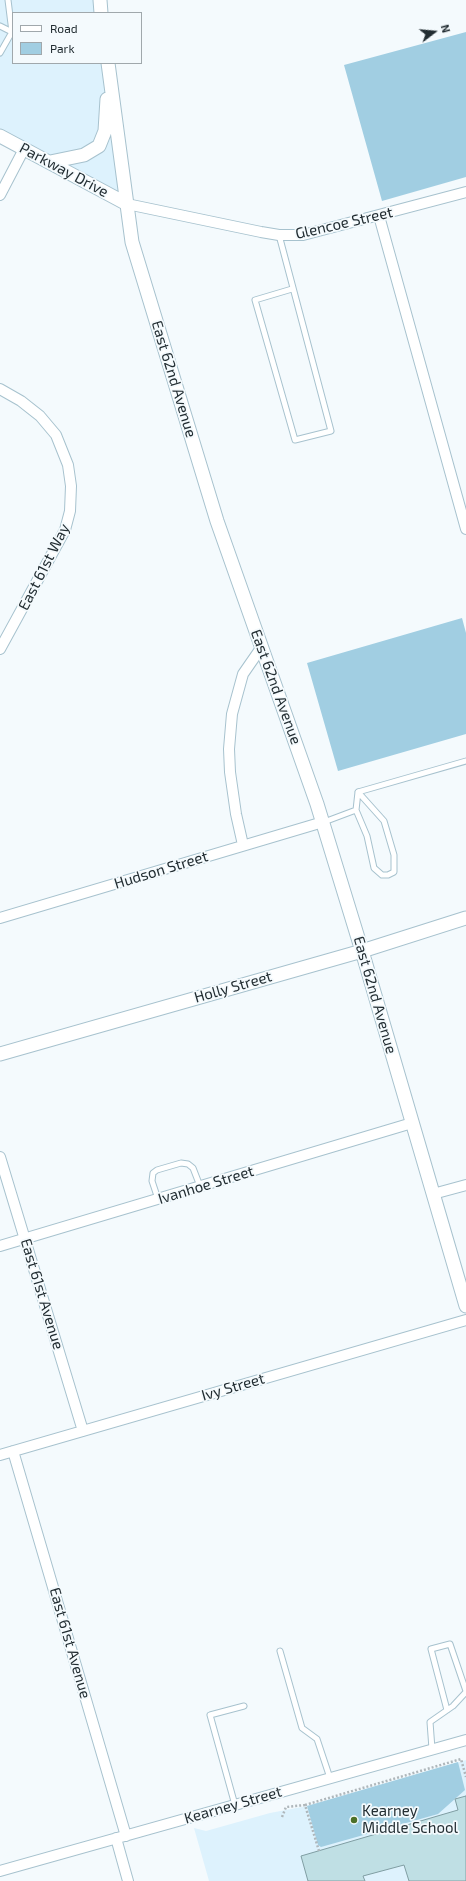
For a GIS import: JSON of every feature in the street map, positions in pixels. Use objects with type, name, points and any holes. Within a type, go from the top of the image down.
[{"type":"street","points":[[100,0],[101,12]]},
{"type":"street","points":[[50,162],[84,155],[99,146],[105,131],[108,64]]},
{"type":"street","name":"East 62nd Avenue","points":[[108,64],[132,242],[217,521],[323,822],[466,1306]]},
{"type":"street","name":"Parkway Drive","points":[[0,136],[127,204]]},
{"type":"street","points":[[0,195],[24,149]]},
{"type":"street","name":"Glencoe Street","points":[[127,204],[279,236],[303,235],[466,192]]},
{"type":"street","points":[[379,216],[466,529]]},
{"type":"street","name":"East 61st Way","points":[[0,389],[22,401],[40,416],[49,426],[60,443],[68,465],[71,486],[70,511],[65,530],[0,650]]},
{"type":"street","points":[[243,845],[236,814],[230,772],[229,749],[232,714],[243,674],[261,648]]},
{"type":"street","name":"Hudson Street","points":[[0,918],[323,822]]},
{"type":"street","name":"Holly Street","points":[[0,1054],[362,951],[466,918]]},
{"type":"street","name":"Ivanhoe Street","points":[[0,1246],[412,1123]]},
{"type":"street","name":"East 61st Avenue","points":[[0,1158],[83,1431]]},
{"type":"street","points":[[433,1194],[466,1184]]},
{"type":"street","name":"Ivy Street","points":[[0,1455],[466,1320]]},
{"type":"street","name":"East 61st Avenue","points":[[14,1451],[121,1837],[128,1881]]},
{"type":"street","name":"Kearney Street","points":[[0,1871],[466,1740]]},
{"type":"lane","points":[[0,53],[12,32],[8,0]]},
{"type":"lane","points":[[0,26],[12,32]]},
{"type":"lane","points":[[279,236],[331,431],[295,440],[255,300],[292,289]]},
{"type":"lane","points":[[358,792],[466,761]]},
{"type":"lane","points":[[358,792],[384,821],[394,855],[394,872],[388,875],[382,875],[374,868],[367,836],[356,810],[358,792]]},
{"type":"lane","points":[[323,822],[356,810]]},
{"type":"lane","points":[[158,1199],[152,1181],[153,1173],[157,1170],[181,1163],[188,1164],[193,1168],[200,1186]]},
{"type":"lane","points":[[432,1749],[430,1722],[448,1710],[466,1691],[450,1644],[431,1649],[448,1710]]},
{"type":"lane","points":[[280,1651],[302,1728],[317,1739],[330,1778]]},
{"type":"lane","points":[[235,1805],[210,1715],[244,1706]]},
{"type":"path","points":[[282,1817],[286,1807],[304,1805],[461,1759],[466,1777]]},
{"type":"path","points":[[304,1805],[318,1851]]},
{"type":"shaded area","points":[[0,0],[95,0],[97,12],[12,12],[12,64],[105,64],[127,204],[0,135]]},
{"type":"shaded area","name":"Kearney Middle School","points":[[466,1760],[466,1881],[209,1881],[194,1828],[206,1831],[270,1813],[307,1806]]},
{"type":"green space","points":[[466,32],[466,177],[382,201],[344,65]]},
{"type":"green space","points":[[462,618],[466,633],[466,734],[338,771],[307,663]]},
{"type":"green space","points":[[458,1762],[465,1790],[438,1814],[321,1847],[318,1845],[307,1806]]},
{"type":"building","points":[[466,1796],[466,1881],[409,1881],[404,1865],[363,1876],[365,1881],[308,1881],[301,1856],[458,1810],[455,1799]]},
{"type":"place","name":"Kearney Middle School","points":[[354,1820]]}]
